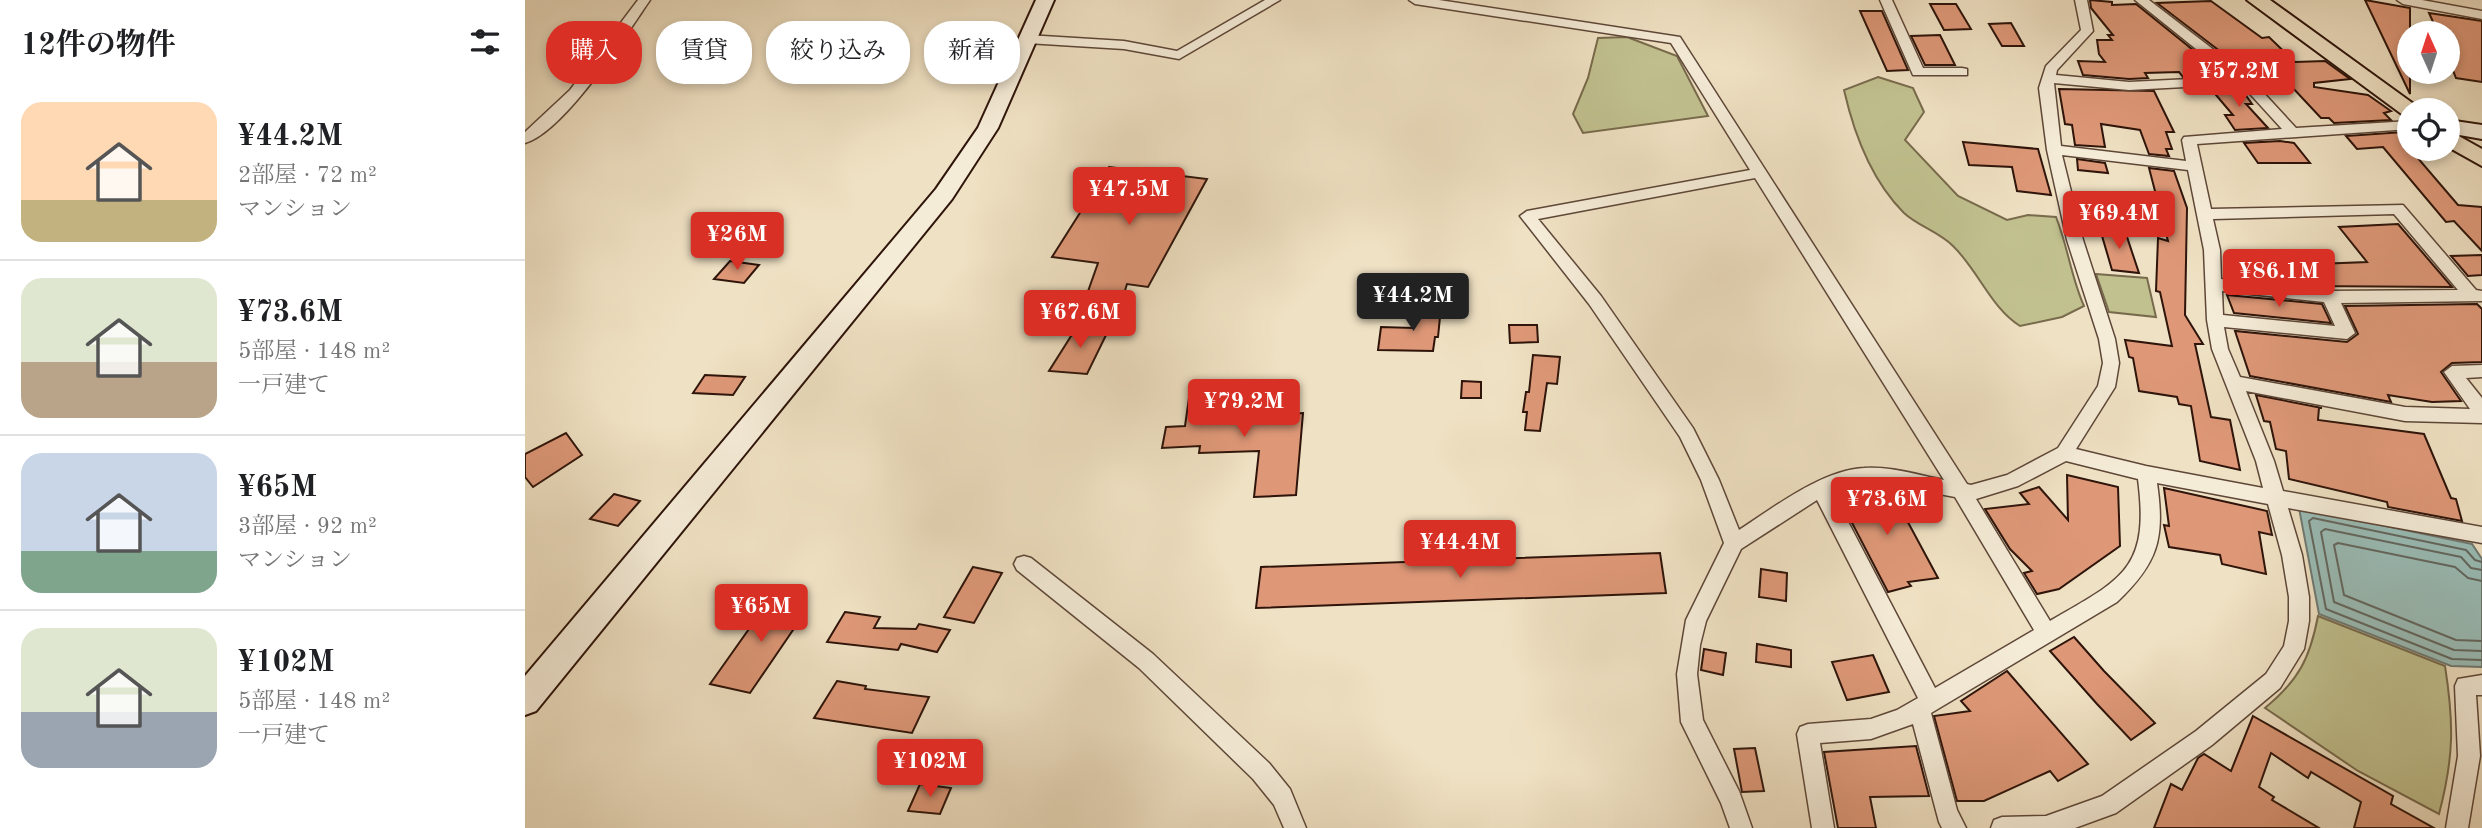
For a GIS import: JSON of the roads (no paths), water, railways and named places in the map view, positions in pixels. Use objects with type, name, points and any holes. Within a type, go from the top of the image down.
[{"type":"main road","points":[[2257,0],[2397,101]]},
{"type":"main road","points":[[2460,144],[2482,159]]},
{"type":"street","points":[[525,139],[569,99],[644,0]]},
{"type":"street","points":[[525,699],[944,194],[988,128],[1045,0]]},
{"type":"street","points":[[1027,39],[1124,45],[1179,55],[1274,0]]},
{"type":"street","points":[[1415,0],[1675,40],[1961,492],[2046,632]]},
{"type":"street","points":[[1886,0],[1919,72],[1962,72]]},
{"type":"street","points":[[1741,828],[1731,799],[1692,722],[1687,674],[1696,620],[1734,543],[1804,498],[1841,481],[1862,475],[1886,475],[1971,493],[2012,481],[2064,453],[2106,387],[2111,363],[2107,339],[2081,261],[2054,150],[2047,78],[2050,69],[2087,30],[2081,0]]},
{"type":"street","points":[[2141,0],[2244,80],[2292,132]]},
{"type":"street","points":[[2403,0],[2482,15]]},
{"type":"street","points":[[2047,78],[2129,86],[2244,80]]},
{"type":"street","points":[[2002,828],[2046,827],[2108,805],[2204,738],[2273,681],[2294,649],[2299,621],[2292,555],[2278,500],[2231,382],[2215,320],[2211,250],[2189,140],[2397,126]]},
{"type":"street","points":[[2460,128],[2482,132]]},
{"type":"street","points":[[2054,150],[2193,166]]},
{"type":"street","points":[[1734,543],[1710,480],[1686,433],[1595,300],[1527,216],[1758,173]]},
{"type":"street","points":[[2204,214],[2398,209],[2477,296]]},
{"type":"street","points":[[2213,284],[2330,297],[2477,296]]},
{"type":"street","points":[[2215,320],[2347,333],[2330,297]]},
{"type":"street","points":[[2482,371],[2452,372],[2482,414]]},
{"type":"street","points":[[2231,382],[2405,414],[2482,414]]},
{"type":"street","points":[[2064,453],[2146,474],[2481,537]]},
{"type":"street","points":[[1823,828],[1808,734],[1871,729],[1895,721],[2111,596],[2137,572],[2147,550],[2151,529],[2146,474]]},
{"type":"street","points":[[1822,491],[1924,704],[1947,814],[1955,828]]},
{"type":"street","points":[[1024,564],[1146,661],[1261,771],[1282,797],[1295,828]]},
{"type":"street","points":[[2458,828],[2469,756],[2465,686],[2482,685]]},
{"type":"water","points":[[2299,508],[2472,544],[2482,559],[2482,667],[2451,666],[2319,614]]}]
